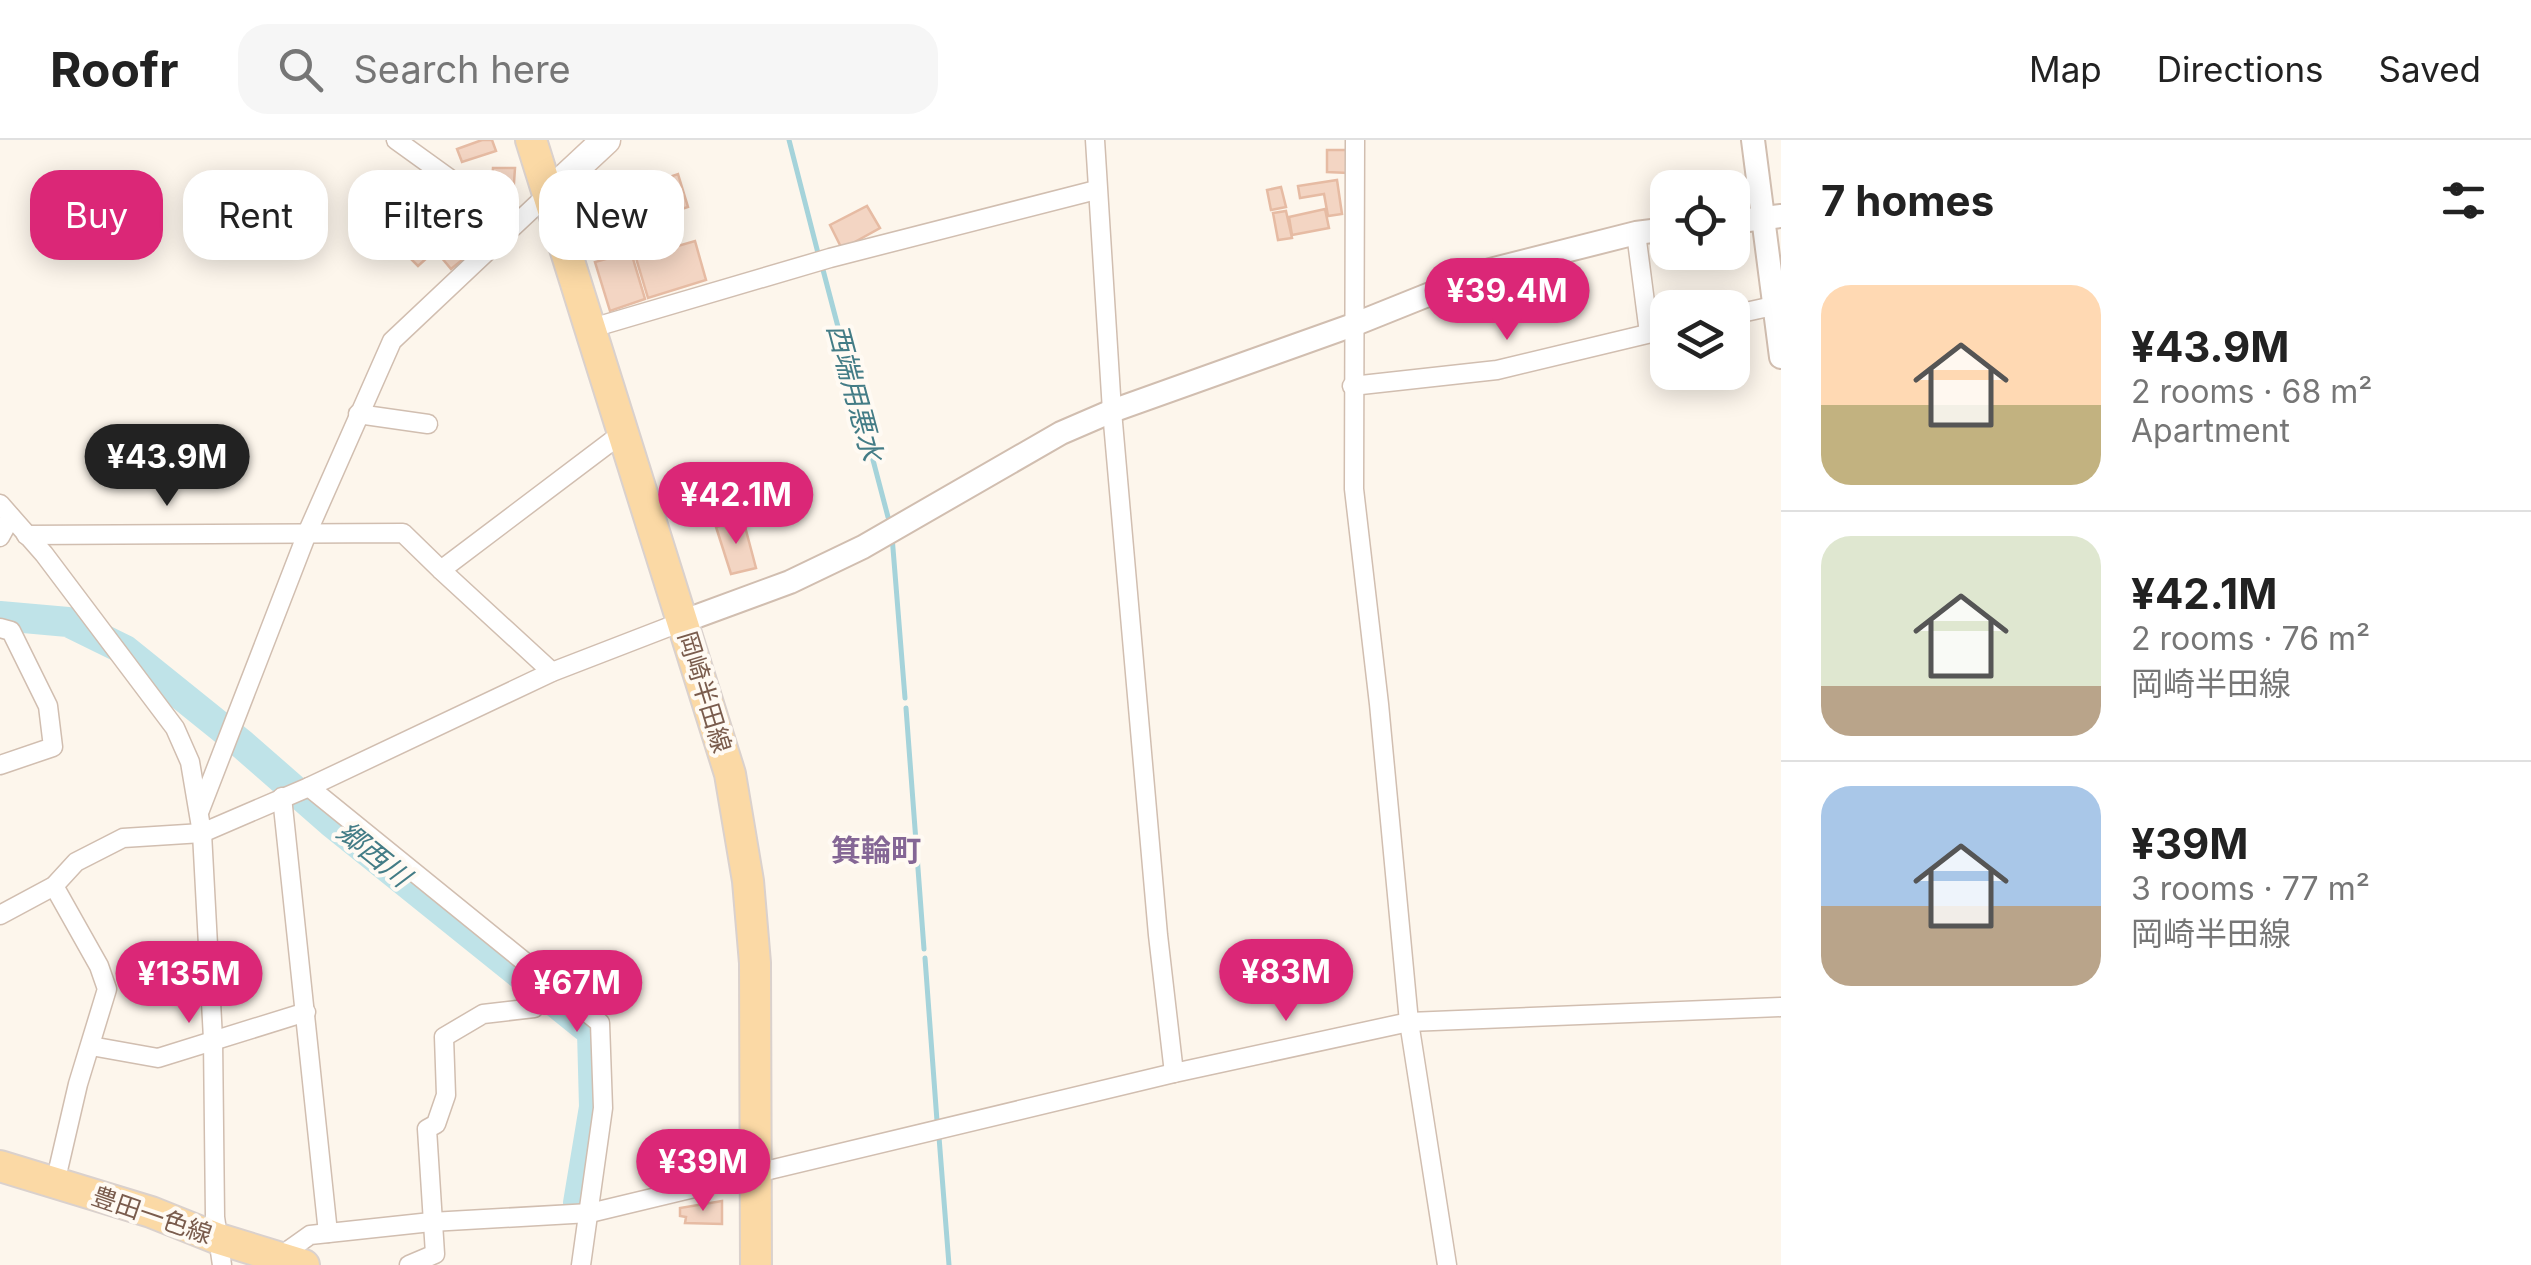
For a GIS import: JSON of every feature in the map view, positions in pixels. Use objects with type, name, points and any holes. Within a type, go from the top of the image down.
[{"type":"main road","name":"岡崎半田線","points":[[531,140],[540,170]]},
{"type":"main road","points":[[574,170],[606,140]]},
{"type":"main road","name":"岡崎半田線","points":[[570,260],[730,774],[748,881],[755,963],[756,1265]]},
{"type":"main road","name":"豊田一色線","points":[[0,1166],[150,1212],[219,1251],[292,1261]]},
{"type":"street","points":[[396,140],[438,170]]},
{"type":"street","points":[[1095,140],[1112,411],[1174,1074]]},
{"type":"street","points":[[1355,140],[1354,489],[1409,1022],[1447,1265]]},
{"type":"street","points":[[1753,140],[1772,217],[1773,306],[1781,356]]},
{"type":"street","points":[[592,328],[830,258],[1096,190]]},
{"type":"street","points":[[519,220],[539,202]]},
{"type":"street","points":[[0,915],[54,886],[76,862],[123,838],[202,833],[552,672],[790,582],[863,547],[1061,433],[1112,411],[1353,325],[1490,270],[1650,231]]},
{"type":"street","points":[[1636,233],[1650,295]]},
{"type":"street","points":[[199,811],[308,531],[392,342],[477,260]]},
{"type":"street","points":[[1750,311],[1773,306]]},
{"type":"street","points":[[1352,386],[1497,370],[1650,333]]},
{"type":"street","points":[[358,414],[428,424]]},
{"type":"street","points":[[441,570],[625,431]]},
{"type":"street","points":[[6,510],[175,728],[190,762],[202,833],[214,1039],[219,1251]]},
{"type":"street","points":[[0,537],[6,510]]},
{"type":"street","points":[[26,535],[403,533],[552,672]]},
{"type":"street","points":[[0,628],[12,631],[48,706],[53,747],[0,765]]},
{"type":"street","points":[[309,787],[600,1023],[604,1108],[580,1265]]},
{"type":"street","points":[[282,797],[328,1233]]},
{"type":"street","points":[[54,886],[99,966],[107,989],[55,1183]]},
{"type":"street","points":[[409,1265],[434,1254],[427,1129],[436,1124],[446,1095],[444,1037],[482,1014],[534,1008],[554,986]]},
{"type":"street","points":[[292,1261],[310,1235],[431,1222],[590,1213],[1409,1022],[1781,1007]]},
{"type":"street","points":[[90,1046],[158,1058],[306,1012]]},
{"type":"building","points":[[492,140],[496,151],[462,162],[457,149]]},
{"type":"building","points":[[1327,150],[1348,150],[1348,173],[1327,172]]},
{"type":"building","points":[[1337,180],[1342,214],[1328,216],[1324,194],[1300,198],[1298,186]]},
{"type":"building","points":[[1281,187],[1286,207],[1271,210],[1267,190]]},
{"type":"building","points":[[867,206],[880,228],[842,249],[830,225]]},
{"type":"building","points":[[1325,209],[1329,228],[1292,235],[1289,217]]},
{"type":"building","points":[[1286,211],[1292,238],[1278,240],[1273,213]]},
{"type":"building","points":[[695,241],[706,280],[648,298],[637,260],[684,260],[684,244]]},
{"type":"building","points":[[444,260],[462,260],[451,269]]},
{"type":"building","points":[[633,260],[645,299],[610,311],[595,262]]},
{"type":"building","points":[[743,519],[756,568],[731,574],[716,527]]},
{"type":"building","points":[[722,1201],[722,1224],[685,1223],[686,1217],[680,1216],[680,1208]]},
{"type":"waterway","name":"西端用悪水","points":[[789,140],[819,257]]},
{"type":"waterway","name":"西端用悪水","points":[[822,266],[888,517]]},
{"type":"waterway","name":"西端用悪水","points":[[892,536],[905,698]]},
{"type":"waterway","name":"郷西川","points":[[0,616],[68,622],[125,650],[592,1032],[594,1107],[578,1203]]},
{"type":"waterway","name":"西端用悪水","points":[[906,708],[924,949]]},
{"type":"waterway","name":"西端用悪水","points":[[925,958],[937,1121]]},
{"type":"waterway","name":"西端用悪水","points":[[939,1137],[949,1265]]},
{"type":"district","name":"箕輪町","points":[[876,851]]}]
